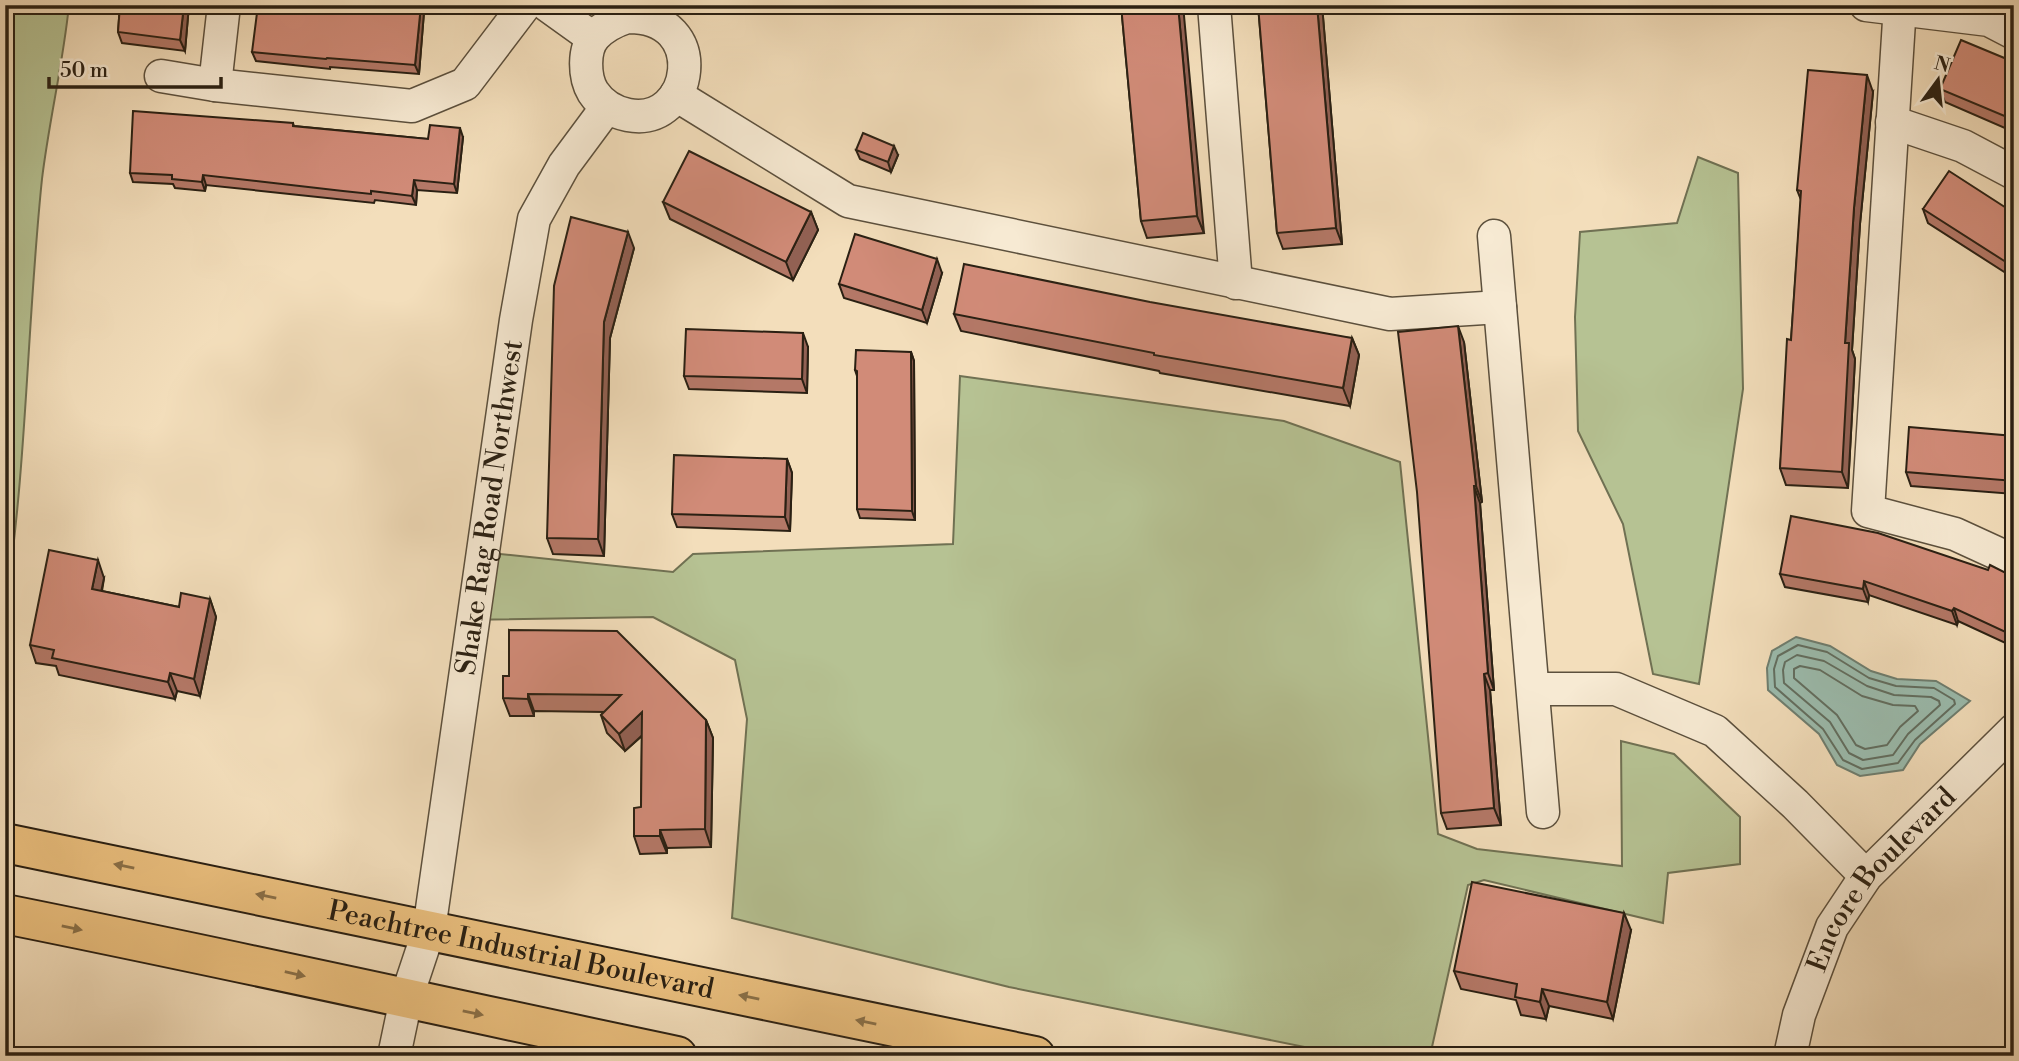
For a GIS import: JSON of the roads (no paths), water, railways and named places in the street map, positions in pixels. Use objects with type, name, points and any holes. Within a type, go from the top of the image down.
[{"type":"highway","name":"Peachtree Industrial Boulevard","points":[[5,843],[1035,1056]]},
{"type":"highway","points":[[5,914],[677,1056]]},
{"type":"street","points":[[215,85],[224,5]]},
{"type":"street","points":[[162,76],[215,85],[412,106],[465,84],[526,5]]},
{"type":"street","points":[[547,5],[593,38]]},
{"type":"street","points":[[1214,5],[1236,283]]},
{"type":"street","points":[[1866,5],[1989,20],[2014,33]]},
{"type":"street","points":[[1899,7],[1868,511],[1955,534],[2014,561]]},
{"type":"street","points":[[670,16],[674,35],[685,58],[682,84],[676,95],[668,105],[644,116],[618,113],[607,107],[597,98],[586,75],[586,62],[593,38],[615,22],[627,18],[653,20],[670,16]]},
{"type":"street","points":[[676,95],[848,201],[1390,314],[1500,307]]},
{"type":"street","name":"Shake Rag Road Northwest","points":[[394,1056],[406,999],[429,930],[516,320],[534,219],[564,165],[607,107]]},
{"type":"street","points":[[1892,122],[1963,146],[2014,173]]},
{"type":"street","points":[[1494,236],[1543,812]]},
{"type":"street","points":[[1534,689],[1616,689],[1715,731],[1795,804],[1866,876]]},
{"type":"street","name":"Encore Boulevard","points":[[1790,1056],[1799,1015],[1832,927],[1866,876],[2014,730]]},
{"type":"water","points":[[1796,637],[1830,646],[1871,671],[1897,679],[1936,681],[1970,701],[1920,744],[1903,770],[1860,776],[1837,765],[1819,734],[1768,690],[1767,668],[1772,651]]}]
